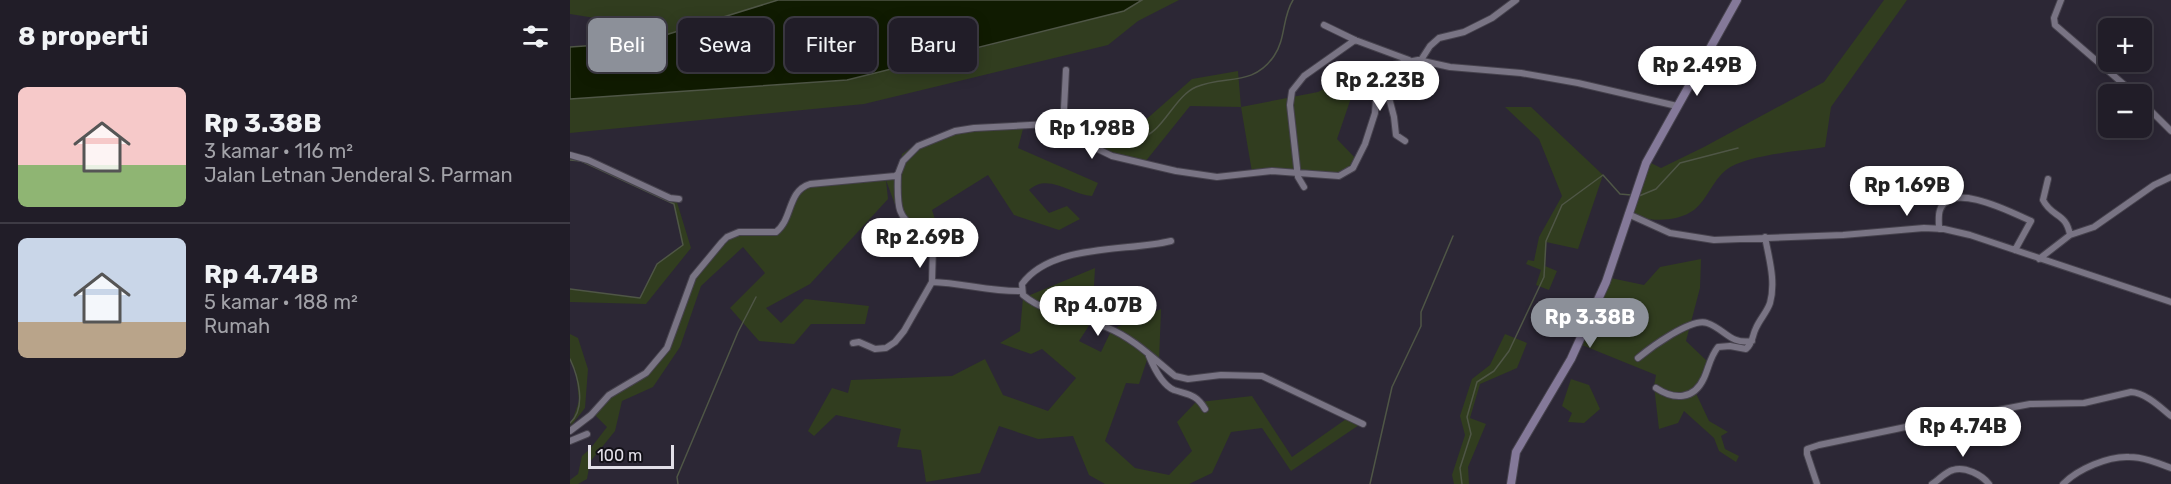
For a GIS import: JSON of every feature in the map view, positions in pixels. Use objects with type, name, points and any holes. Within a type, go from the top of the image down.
[{"type":"street","points":[[1422,60],[1430,46],[1439,38],[1464,32],[1492,18],[1516,0]]},
{"type":"street","points":[[1511,484],[1516,452],[1582,336],[1606,282],[1646,163],[1737,0]]},
{"type":"street","points":[[2061,0],[2055,25],[2123,84]]},
{"type":"street","points":[[1324,24],[1354,40],[1412,61]]},
{"type":"street","points":[[1304,187],[1298,177],[1290,105],[1292,91],[1304,76],[1354,40]]},
{"type":"street","points":[[853,343],[859,342],[875,349],[886,348],[895,342],[904,331],[932,282],[933,245],[903,220],[897,198],[898,174],[903,161],[918,146],[955,131],[1049,124],[1063,128],[1077,139],[1112,156],[1176,171],[1217,177],[1262,172],[1298,172],[1339,176],[1353,168],[1371,130],[1381,73],[1388,66],[1412,61],[1422,60],[1449,67],[1521,74],[1578,83],[1677,106]]},
{"type":"street","points":[[1388,66],[1386,86],[1396,135],[1405,141]]},
{"type":"street","points":[[1063,128],[1066,70]]},
{"type":"street","points":[[2152,112],[2171,130]]},
{"type":"street","points":[[570,155],[588,160],[679,200]]},
{"type":"street","points":[[570,431],[591,415],[609,394],[639,378],[661,357],[667,348],[693,276],[728,237],[739,232],[776,232],[788,216],[796,193],[805,186],[892,177],[898,174]]},
{"type":"street","points":[[2048,179],[2043,200],[2047,207],[2066,221],[2070,235]]},
{"type":"street","points":[[2039,259],[2070,235],[2094,227],[2154,185],[2170,179]]},
{"type":"street","points":[[1939,229],[1940,209],[1948,200],[1958,198],[1982,200],[2031,221],[2015,250]]},
{"type":"street","points":[[1628,214],[1656,229],[1682,236],[1714,240],[1939,229],[1970,235],[2171,302]]},
{"type":"street","points":[[1656,388],[1668,395],[1684,396],[1700,384],[1710,359],[1718,347],[1746,349],[1752,341],[1755,330],[1769,304],[1773,286],[1765,237]]},
{"type":"street","points":[[1171,241],[1147,247],[1078,252],[1036,270],[1022,284],[1023,295],[1043,308],[1109,328],[1131,340],[1176,376],[1183,378],[1262,376],[1363,424]]},
{"type":"street","points":[[932,282],[945,282],[1001,292],[1022,291]]},
{"type":"street","points":[[1638,358],[1656,343],[1700,322],[1708,323],[1739,342],[1752,341]]},
{"type":"street","points":[[1147,353],[1154,368],[1167,385],[1195,395],[1205,409]]},
{"type":"street","points":[[1816,484],[1807,454],[1808,449],[1960,414],[1988,412],[2030,404],[2084,403],[2136,392],[2171,416]]},
{"type":"street","points":[[570,441],[586,434]]},
{"type":"street","points":[[2063,484],[2078,472],[2117,458],[2136,458],[2171,468]]},
{"type":"street","points":[[1932,484],[1951,470],[1959,469],[1978,475],[1989,484]]},
{"type":"shaded area","points":[[570,0],[778,0],[720,18],[678,18],[678,31],[666,35],[666,18],[595,18],[570,14]]},
{"type":"shaded area","points":[[778,0],[1142,0],[1124,11],[977,48],[977,18],[889,18],[889,70],[847,80],[570,99],[570,47],[588,46],[588,72],[666,72],[666,35],[678,31],[678,72],[773,72],[773,18],[720,18]]},
{"type":"shaded area","points":[[1142,0],[1179,0],[1138,21],[1108,45],[864,104],[570,133],[570,99],[575,97],[799,72],[877,72],[877,63],[889,62],[889,72],[977,72],[977,48],[1124,11]]},
{"type":"shaded area","points":[[1884,0],[1907,0],[1831,107],[1825,147],[1759,157],[1735,165],[1721,174],[1699,206],[1679,217],[1661,220],[1627,213],[1645,160],[1661,168],[1824,82]]},
{"type":"shaded area","points":[[1238,71],[1241,107],[1190,106],[1145,162],[1113,155],[1082,139],[1090,112],[1112,124],[1141,124],[1192,79]]},
{"type":"shaded area","points":[[1339,81],[1351,98],[1337,139],[1357,160],[1353,166],[1338,174],[1252,172],[1241,107],[1318,92]]},
{"type":"shaded area","points":[[1505,107],[1531,107],[1603,175],[1578,249],[1546,242],[1545,266],[1557,271],[1549,290],[1536,285],[1541,270],[1526,264],[1528,260],[1534,261],[1539,237],[1562,196],[1539,139]]},
{"type":"shaded area","points":[[1024,125],[1018,148],[1098,183],[1092,196],[1044,183],[1029,190],[1049,213],[1067,206],[1080,219],[1059,230],[1014,215],[988,175],[932,210],[937,225],[919,231],[898,213],[886,180],[888,199],[810,284],[766,308],[781,323],[805,299],[869,306],[865,324],[811,324],[794,344],[759,341],[730,308],[765,273],[743,247],[701,286],[680,347],[653,387],[622,401],[615,431],[590,462],[587,479],[578,484],[570,484],[570,480],[578,474],[582,456],[607,427],[592,412],[608,393],[643,374],[668,344],[687,284],[694,271],[730,233],[776,230],[781,224],[791,198],[799,188],[806,184],[894,175],[900,166],[902,154],[915,145],[957,129]]},
{"type":"shaded area","points":[[570,154],[585,156],[676,199],[691,248],[646,304],[570,302],[570,289],[640,298],[657,264],[683,245],[674,204],[582,161],[570,160]]},
{"type":"shaded area","points":[[1701,259],[1700,288],[1686,341],[1708,362],[1702,379],[1693,387],[1709,421],[1728,432],[1721,436],[1725,449],[1739,456],[1736,462],[1719,451],[1714,438],[1684,411],[1678,423],[1659,429],[1654,386],[1656,375],[1577,343],[1606,277],[1644,285],[1660,267]]},
{"type":"shaded area","points":[[1095,268],[1092,321],[1079,341],[1101,352],[1112,329],[1161,309],[1159,362],[1149,354],[1139,384],[1126,383],[1105,441],[1135,468],[1169,475],[1192,451],[1177,422],[1195,403],[1200,402],[1252,396],[1292,457],[1349,417],[1362,423],[1291,471],[1262,428],[1231,432],[1212,473],[1189,484],[1105,484],[1089,475],[1073,436],[1038,439],[999,426],[980,473],[926,482],[921,450],[897,447],[901,429],[836,415],[814,436],[808,431],[832,388],[848,393],[851,380],[952,376],[985,359],[1003,395],[1048,411],[1076,378],[1042,349],[1031,354],[1000,343],[1020,331],[1023,298]]},
{"type":"shaded area","points":[[570,334],[578,338],[588,369],[585,408],[570,427],[579,401],[576,372],[570,359]]},
{"type":"shaded area","points":[[1505,334],[1527,343],[1517,368],[1480,384],[1470,418],[1486,424],[1468,467],[1469,484],[1454,484],[1452,475],[1465,435],[1460,416],[1472,379],[1490,365]]},
{"type":"shaded area","points":[[1571,379],[1589,385],[1600,409],[1584,423],[1568,422],[1572,413],[1562,406]]},
{"type":"waterway","points":[[1086,113],[1098,125],[1118,135],[1135,138],[1146,136],[1154,131],[1181,99],[1196,87],[1207,83],[1238,79],[1266,66],[1278,49],[1293,0]]},
{"type":"waterway","points":[[1639,196],[1656,189],[1680,163],[1738,148]]},
{"type":"waterway","points":[[570,160],[581,161],[674,204],[683,245],[657,264],[640,298],[570,289]]},
{"type":"waterway","points":[[1462,484],[1460,468],[1471,434],[1467,417],[1477,382],[1494,371],[1509,351],[1544,277],[1546,241],[1562,205],[1603,175],[1620,194],[1631,195]]},
{"type":"waterway","points":[[1370,484],[1392,387],[1421,326],[1421,312],[1453,236]]},
{"type":"waterway","points":[[678,484],[677,477],[738,332],[756,297]]},
{"type":"waterway","points":[[570,359],[576,374],[580,401],[575,417],[570,423]]}]
